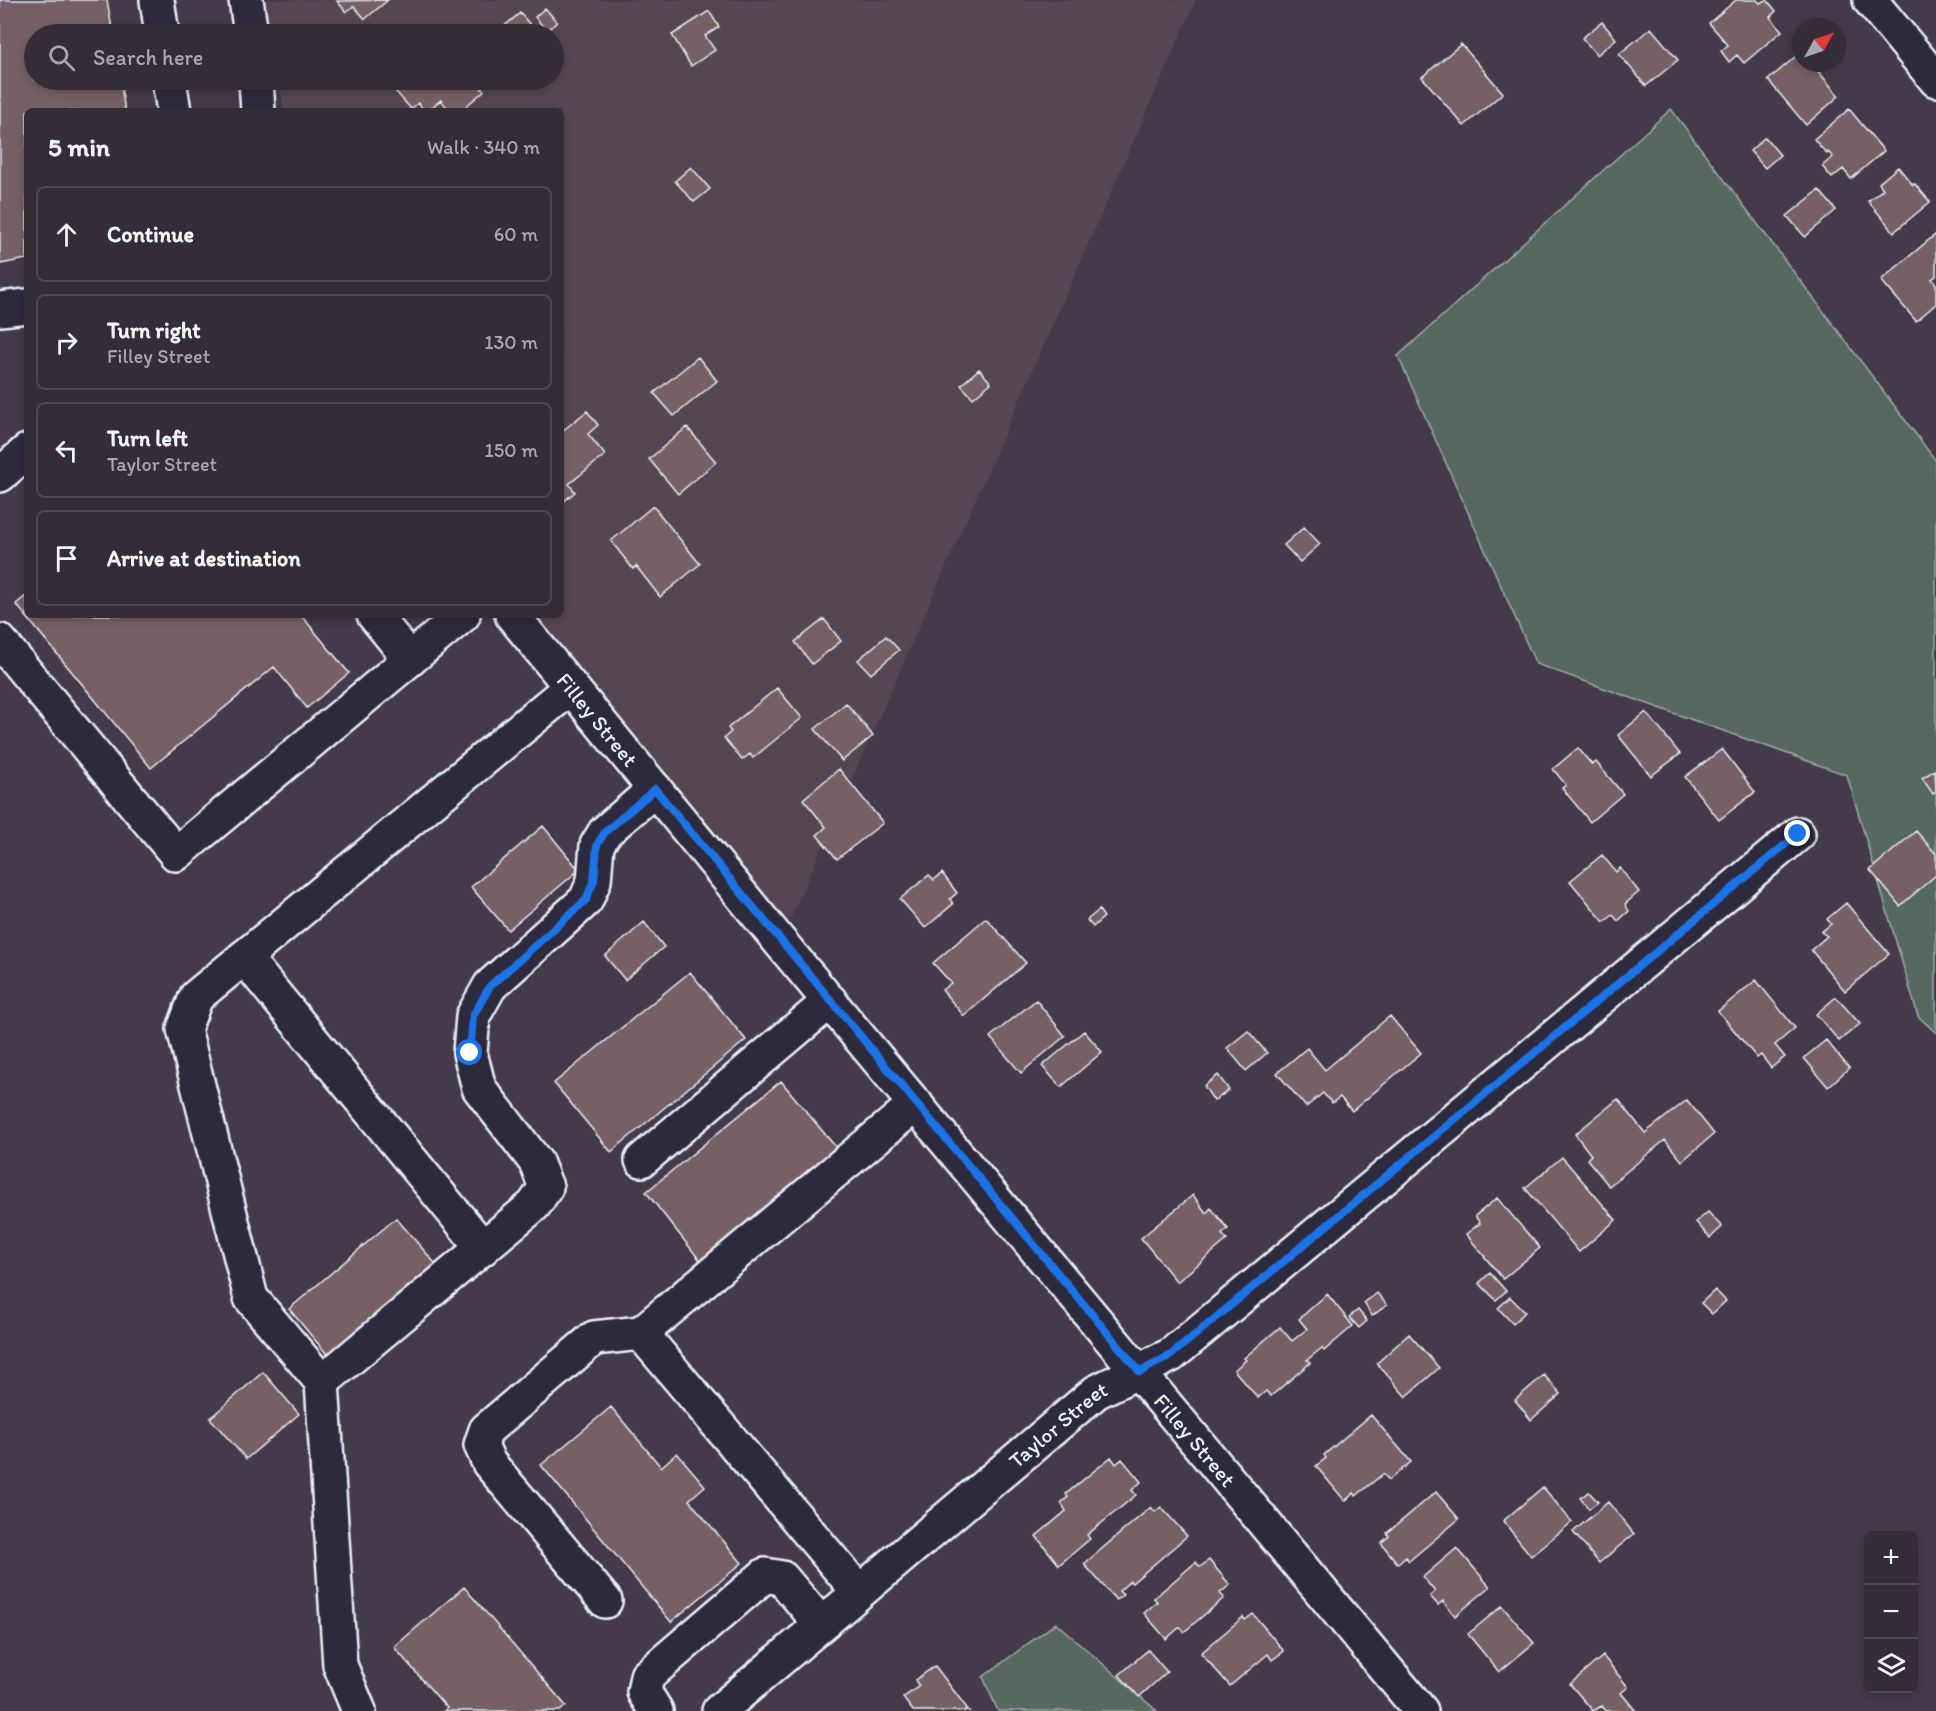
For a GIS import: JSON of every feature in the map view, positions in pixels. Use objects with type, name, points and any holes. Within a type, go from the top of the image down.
[{"type":"street","points":[[157,0],[161,24]]},
{"type":"street","points":[[246,0],[250,24]]},
{"type":"street","points":[[1870,0],[1936,80]]},
{"type":"street","points":[[171,90],[174,108]]},
{"type":"street","points":[[257,90],[258,108]]},
{"type":"street","points":[[0,309],[24,306]]},
{"type":"street","points":[[0,475],[24,454]]},
{"type":"street","points":[[376,618],[410,659]]},
{"type":"street","points":[[0,641],[176,854],[459,618]]},
{"type":"street","name":"Filley Street","points":[[514,618],[1421,1711]]},
{"type":"street","points":[[358,1711],[340,1665],[322,1382],[250,1298],[184,1029],[196,997],[571,687]]},
{"type":"street","points":[[322,1382],[534,1205],[546,1187],[536,1162],[479,1088],[470,1053],[473,1016],[490,986],[586,900],[594,880],[597,845],[605,832],[655,789]]},
{"type":"street","name":"Taylor Street","points":[[719,1711],[1096,1392],[1171,1355],[1798,834]]},
{"type":"street","points":[[244,957],[483,1248]]},
{"type":"street","points":[[642,1160],[830,1001]]},
{"type":"street","points":[[605,1601],[489,1463],[481,1445],[486,1430],[594,1338],[641,1333],[916,1104]]},
{"type":"street","points":[[641,1333],[859,1592]]},
{"type":"street","points":[[656,1711],[644,1692],[647,1676],[765,1575],[782,1578],[821,1624]]},
{"type":"shaded area","points":[[263,0],[1196,0],[780,942],[525,618],[564,618],[564,108],[284,108],[281,90],[564,90],[564,24],[268,24]]},
{"type":"green space","points":[[1671,109],[1936,461],[1936,1033],[1918,1016],[1847,775],[1536,664],[1398,356]]},
{"type":"green space","points":[[1056,1623],[1157,1711],[998,1711],[983,1677]]},
{"type":"building","points":[[0,0],[107,0],[111,24],[24,24],[24,90],[122,90],[125,108],[24,108],[24,260],[0,264]]},
{"type":"building","points":[[388,0],[365,19],[354,6],[346,12],[337,1]]},
{"type":"building","points":[[1736,0],[1757,0],[1760,3],[1767,0],[1776,11],[1770,17],[1782,31],[1744,63],[1737,55],[1729,62],[1721,51],[1728,45],[1709,23]]},
{"type":"building","points":[[545,8],[557,22],[541,24],[535,17]]},
{"type":"building","points":[[709,11],[719,27],[705,36],[715,50],[691,66],[672,35]]},
{"type":"building","points":[[520,13],[529,24],[507,24]]},
{"type":"building","points":[[1602,22],[1616,39],[1597,55],[1582,38]]},
{"type":"building","points":[[1651,28],[1678,60],[1646,86],[1619,54]]},
{"type":"building","points":[[1461,44],[1503,93],[1464,126],[1422,77]]},
{"type":"building","points":[[1792,60],[1792,72],[1819,72],[1839,96],[1806,125],[1768,80]]},
{"type":"building","points":[[394,90],[484,91],[464,108],[448,108],[441,100],[431,108],[422,108],[418,103],[410,108]]},
{"type":"building","points":[[1849,109],[1884,151],[1851,179],[1843,169],[1832,178],[1822,166],[1833,157],[1828,152],[1827,154],[1814,139]]},
{"type":"building","points":[[1765,137],[1780,155],[1765,168],[1750,151]]},
{"type":"building","points":[[691,167],[710,189],[694,202],[675,181]]},
{"type":"building","points":[[1898,167],[1930,202],[1894,232],[1868,201],[1883,189],[1879,183]]},
{"type":"building","points":[[1819,190],[1836,210],[1805,237],[1787,216]]},
{"type":"building","points":[[1936,234],[1936,276],[1932,279],[1936,284],[1936,304],[1916,321],[1881,280]]},
{"type":"building","points":[[698,357],[717,381],[674,416],[654,393]]},
{"type":"building","points":[[979,369],[991,383],[973,398],[961,385]]},
{"type":"building","points":[[587,411],[598,425],[588,434],[605,455],[569,484],[575,492],[564,501],[564,430]]},
{"type":"building","points":[[687,427],[716,462],[678,494],[649,459]]},
{"type":"building","points":[[653,506],[700,564],[660,597],[636,566],[633,569],[611,541]]},
{"type":"building","points":[[1304,527],[1320,544],[1300,562],[1284,545]]},
{"type":"building","points":[[24,597],[24,614],[16,604]]},
{"type":"building","points":[[28,618],[303,618],[349,673],[307,708],[274,667],[151,768]]},
{"type":"building","points":[[824,619],[841,641],[812,664],[795,642]]},
{"type":"building","points":[[886,636],[899,650],[871,674],[858,660]]},
{"type":"building","points":[[777,688],[802,718],[753,758],[750,754],[742,760],[724,738],[731,732],[728,728]]},
{"type":"building","points":[[846,703],[873,736],[842,761],[815,729]]},
{"type":"building","points":[[1646,712],[1680,754],[1651,776],[1618,735]]},
{"type":"building","points":[[1578,748],[1592,765],[1596,762],[1623,794],[1590,822],[1562,788],[1566,785],[1553,769]]},
{"type":"building","points":[[1722,749],[1755,792],[1719,820],[1685,777]]},
{"type":"building","points":[[839,769],[883,823],[837,859],[817,835],[826,827],[803,799]]},
{"type":"building","points":[[1935,770],[1936,792],[1933,794],[1922,778]]},
{"type":"building","points":[[543,826],[579,870],[508,930],[471,887]]},
{"type":"building","points":[[1916,831],[1936,854],[1936,875],[1900,906],[1870,870]]},
{"type":"building","points":[[1602,855],[1616,872],[1620,868],[1639,892],[1625,904],[1629,911],[1618,921],[1613,915],[1604,922],[1570,881]]},
{"type":"building","points":[[942,873],[957,893],[950,899],[953,904],[925,928],[900,899],[929,875],[934,880]]},
{"type":"building","points":[[1846,903],[1889,954],[1845,991],[1811,950],[1827,936],[1821,932],[1831,924],[1827,919]]},
{"type":"building","points":[[1099,910],[1104,917],[1093,927],[1087,920]]},
{"type":"building","points":[[986,918],[1026,963],[964,1016],[942,990],[951,983],[933,963]]},
{"type":"building","points":[[644,922],[664,947],[625,980],[605,956]]},
{"type":"building","points":[[690,972],[746,1040],[611,1152],[554,1083]]},
{"type":"building","points":[[1756,980],[1795,1028],[1775,1045],[1785,1057],[1771,1068],[1761,1055],[1757,1058],[1718,1011]]},
{"type":"building","points":[[1836,997],[1860,1024],[1839,1041],[1816,1014]]},
{"type":"building","points":[[1036,1000],[1065,1036],[1021,1073],[990,1037]]},
{"type":"building","points":[[1390,1016],[1421,1053],[1352,1111],[1340,1097],[1332,1103],[1323,1093],[1306,1107],[1277,1073],[1307,1048],[1325,1070]]},
{"type":"building","points":[[1084,1031],[1102,1052],[1061,1087],[1042,1066]]},
{"type":"building","points":[[1248,1031],[1267,1053],[1246,1071],[1227,1048]]},
{"type":"building","points":[[1826,1040],[1849,1068],[1828,1087],[1804,1058]]},
{"type":"building","points":[[1218,1075],[1229,1090],[1214,1101],[1204,1086]]},
{"type":"building","points":[[781,1081],[839,1151],[702,1263],[646,1192]]},
{"type":"building","points":[[1618,1099],[1645,1133],[1687,1100],[1714,1134],[1682,1161],[1665,1140],[1609,1186],[1587,1159],[1591,1155],[1575,1134]]},
{"type":"building","points":[[1562,1157],[1616,1220],[1579,1252],[1525,1188]]},
{"type":"building","points":[[1193,1195],[1206,1213],[1211,1208],[1228,1229],[1222,1234],[1227,1240],[1177,1282],[1141,1238]]},
{"type":"building","points":[[1497,1198],[1540,1248],[1503,1279],[1466,1234],[1480,1223],[1475,1216]]},
{"type":"building","points":[[1708,1212],[1722,1227],[1710,1238],[1696,1222]]},
{"type":"building","points":[[396,1218],[439,1268],[331,1359],[289,1309]]},
{"type":"building","points":[[1490,1273],[1506,1291],[1496,1300],[1479,1283]]},
{"type":"building","points":[[1715,1290],[1726,1301],[1712,1314],[1701,1303]]},
{"type":"building","points":[[1377,1293],[1387,1305],[1372,1316],[1364,1303]]},
{"type":"building","points":[[1327,1294],[1353,1326],[1324,1351],[1322,1348],[1307,1360],[1310,1363],[1271,1396],[1266,1391],[1258,1398],[1234,1370],[1246,1360],[1244,1358],[1280,1327],[1292,1341],[1307,1329],[1299,1319]]},
{"type":"building","points":[[1510,1297],[1525,1312],[1513,1324],[1498,1308]]},
{"type":"building","points":[[1358,1310],[1367,1321],[1359,1328],[1349,1317]]},
{"type":"building","points":[[1409,1334],[1439,1368],[1406,1397],[1377,1363]]},
{"type":"building","points":[[263,1372],[299,1414],[246,1459],[210,1418]]},
{"type":"building","points":[[1544,1375],[1561,1394],[1531,1420],[1515,1400]]},
{"type":"building","points":[[611,1407],[661,1467],[677,1453],[705,1486],[689,1500],[742,1563],[671,1622],[541,1465]]},
{"type":"building","points":[[1371,1415],[1411,1462],[1389,1480],[1383,1474],[1356,1496],[1354,1493],[1345,1501],[1316,1466],[1326,1458],[1324,1455]]},
{"type":"building","points":[[1111,1457],[1116,1464],[1122,1459],[1141,1482],[1132,1490],[1136,1495],[1087,1535],[1090,1539],[1059,1565],[1036,1536],[1066,1511],[1061,1503],[1068,1497],[1066,1494]]},
{"type":"building","points":[[1543,1487],[1572,1522],[1531,1556],[1503,1521]]},
{"type":"building","points":[[1436,1492],[1459,1519],[1409,1561],[1406,1557],[1398,1564],[1381,1543],[1389,1536],[1387,1533]]},
{"type":"building","points":[[1589,1492],[1598,1502],[1589,1509],[1580,1498]]},
{"type":"building","points":[[1608,1502],[1634,1534],[1599,1563],[1573,1532]]},
{"type":"building","points":[[1151,1507],[1155,1512],[1161,1507],[1187,1536],[1132,1583],[1130,1581],[1119,1591],[1123,1595],[1116,1600],[1084,1564]]},
{"type":"building","points":[[1457,1548],[1490,1587],[1455,1616],[1443,1601],[1438,1605],[1430,1596],[1435,1592],[1423,1577]]},
{"type":"building","points":[[1209,1560],[1230,1585],[1220,1593],[1224,1598],[1184,1632],[1180,1627],[1166,1639],[1144,1613],[1157,1602],[1154,1598],[1196,1562],[1200,1567]]},
{"type":"building","points":[[464,1587],[566,1706],[560,1711],[444,1711],[447,1708],[394,1647]]},
{"type":"building","points":[[1502,1606],[1534,1643],[1499,1672],[1468,1634]]},
{"type":"building","points":[[1253,1614],[1284,1651],[1272,1660],[1268,1654],[1230,1686],[1201,1653],[1243,1617],[1245,1620]]},
{"type":"building","points":[[1148,1650],[1167,1672],[1139,1697],[1119,1675]]},
{"type":"building","points":[[1603,1656],[1628,1687],[1621,1693],[1636,1711],[1606,1711],[1602,1706],[1593,1711],[1570,1684]]},
{"type":"building","points":[[935,1666],[969,1711],[913,1711],[903,1698],[919,1686],[915,1680]]},
{"type":"route","points":[[470,1053],[473,1016],[490,986],[586,900],[594,880],[597,845],[605,832],[655,789],[1140,1372],[1171,1355],[1798,834]]}]
